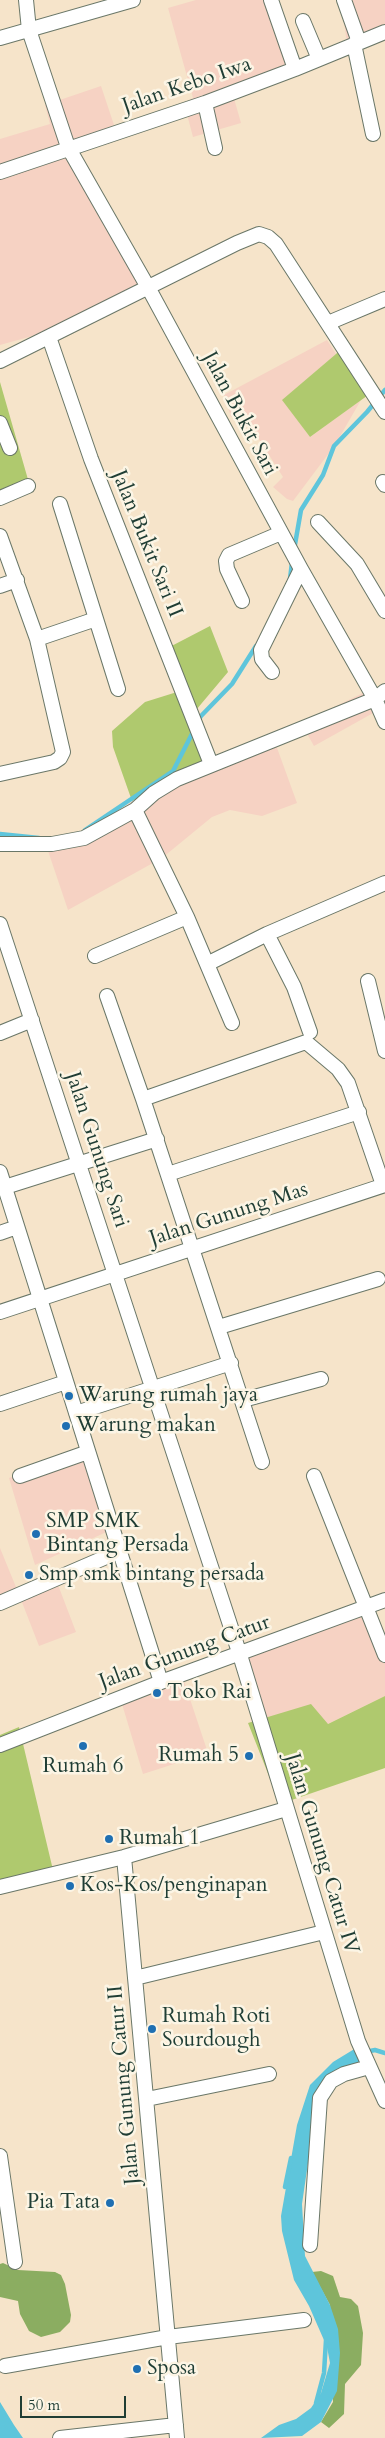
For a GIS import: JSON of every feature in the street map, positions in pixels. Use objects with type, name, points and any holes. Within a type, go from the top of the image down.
[{"type":"street","name":"Jalan Bukit Sari","points":[[26,0],[29,30],[68,147],[149,289],[300,569],[380,695]]},
{"type":"street","points":[[0,38],[133,0]]},
{"type":"street","points":[[271,0],[295,69]]},
{"type":"street","points":[[344,0],[357,43],[373,134]]},
{"type":"street","points":[[303,21],[318,60]]},
{"type":"street","name":"Jalan Kebo Iwa","points":[[0,172],[68,147],[205,103],[385,32]]},
{"type":"street","points":[[205,103],[215,148]]},
{"type":"street","points":[[0,361],[259,234],[268,237],[276,244],[385,412]]},
{"type":"street","points":[[328,323],[385,299]]},
{"type":"street","name":"Jalan Bukit Sari II","points":[[49,337],[91,459],[211,764]]},
{"type":"street","points":[[0,424],[10,448]]},
{"type":"street","points":[[1,495],[28,486]]},
{"type":"street","points":[[60,504],[118,689]]},
{"type":"street","points":[[318,522],[357,564],[385,611]]},
{"type":"street","points":[[242,601],[227,569],[226,561],[229,555],[281,533]]},
{"type":"street","points":[[0,536],[37,638],[63,752],[60,758],[54,762],[0,774]]},
{"type":"street","points":[[272,672],[262,658],[261,650],[300,569]]},
{"type":"street","points":[[0,586],[17,580]]},
{"type":"street","points":[[37,638],[96,619]]},
{"type":"street","points":[[0,844],[70,842],[100,830],[136,810],[154,793],[177,779],[380,695],[385,722]]},
{"type":"street","points":[[136,810],[187,917],[232,1023]]},
{"type":"street","points":[[207,964],[267,934],[385,883]]},
{"type":"street","points":[[95,956],[187,917]]},
{"type":"street","name":"Jalan Gunung Sari","points":[[0,924],[153,1388]]},
{"type":"street","points":[[267,934],[294,987],[308,1037],[338,1069],[348,1083],[384,1185]]},
{"type":"street","points":[[368,982],[385,1051]]},
{"type":"street","points":[[107,996],[157,1139],[262,1462]]},
{"type":"street","points":[[0,1033],[32,1020]]},
{"type":"street","points":[[143,1099],[308,1037]]},
{"type":"street","points":[[168,1174],[359,1112]]},
{"type":"street","points":[[5,1187],[157,1139]]},
{"type":"street","points":[[0,1172],[161,1682]]},
{"type":"street","name":"Jalan Gunung Mas","points":[[0,1312],[384,1185]]},
{"type":"street","points":[[0,1233],[18,1227]]},
{"type":"street","points":[[219,1327],[378,1279]]},
{"type":"street","points":[[76,1413],[230,1363]]},
{"type":"street","points":[[243,1400],[322,1379]]},
{"type":"street","points":[[0,1404],[66,1382]]},
{"type":"street","name":"Jalan Gunung Catur IV","points":[[153,1388],[240,1655],[358,2041],[385,2101]]},
{"type":"street","points":[[20,1476],[88,1452]]},
{"type":"street","points":[[314,1476],[385,1655]]},
{"type":"street","points":[[0,1603],[120,1551]]},
{"type":"street","name":"Jalan Gunung Catur","points":[[0,1745],[161,1682],[240,1655],[385,1600]]},
{"type":"street","points":[[0,1887],[124,1857],[286,1809]]},
{"type":"street","name":"Jalan Gunung Catur II","points":[[124,1857],[177,2432]]},
{"type":"street","points":[[135,1978],[324,1932]]},
{"type":"street","points":[[310,2245],[320,2098],[331,2081],[368,2065]]},
{"type":"street","points":[[147,2099],[269,2074]]},
{"type":"street","points":[[0,2156],[15,2262]]},
{"type":"street","points":[[5,2366],[168,2337],[304,2320]]},
{"type":"street","points":[[60,2438],[177,2432]]},
{"type":"shaded area","points":[[196,0],[270,0],[293,69],[231,88],[241,123],[193,137],[184,103],[193,98],[168,8]]},
{"type":"shaded area","points":[[341,0],[385,0],[385,32],[347,44]]},
{"type":"shaded area","points":[[101,86],[114,125],[69,143],[151,290],[97,318],[0,345],[0,139],[50,124],[45,105]]},
{"type":"shaded area","points":[[327,340],[336,354],[283,400],[310,437],[361,400],[335,445],[293,501],[287,499],[273,487],[283,477],[241,411],[231,417],[224,395]]},
{"type":"shaded area","points":[[365,692],[375,712],[314,746],[301,723]]},
{"type":"shaded area","points":[[272,734],[297,803],[262,816],[230,810],[212,817],[162,858],[68,910],[45,842],[102,827],[132,801]]},
{"type":"shaded area","points":[[91,1447],[115,1528],[35,1565],[9,1478]]},
{"type":"shaded area","points":[[0,1548],[18,1592],[0,1598]]},
{"type":"shaded area","points":[[55,1577],[76,1632],[39,1646],[18,1592]]},
{"type":"shaded area","points":[[367,1606],[385,1659],[385,1696],[328,1724],[261,1719],[238,1648]]},
{"type":"shaded area","points":[[180,1669],[208,1753],[143,1774],[119,1694]]},
{"type":"green space","points":[[343,348],[371,393],[310,437],[282,400]]},
{"type":"green space","points":[[0,382],[29,483],[0,492]]},
{"type":"green space","points":[[210,626],[228,672],[191,716],[206,765],[132,801],[113,747],[112,731],[145,702],[177,692],[160,652]]},
{"type":"green space","points":[[385,1696],[385,1768],[280,1804],[248,1723],[311,1704],[328,1724]]},
{"type":"green space","points":[[19,1727],[53,1870],[0,1883],[0,1735]]},
{"type":"green space","points":[[3,2263],[18,2270],[55,2272],[61,2275],[65,2284],[71,2315],[70,2322],[60,2332],[41,2337],[29,2331],[20,2314],[18,2301],[0,2297],[0,2264]]},
{"type":"green space","points":[[321,2271],[333,2276],[340,2297],[351,2299],[358,2306],[363,2333],[361,2365],[345,2384],[344,2414],[329,2428],[321,2422],[333,2402],[330,2305],[312,2272]]},
{"type":"water","points":[[356,2048],[362,2063],[349,2070],[316,2108],[302,2204],[305,2256],[330,2305],[338,2329],[340,2353],[337,2391],[321,2422],[302,2436],[261,2438],[279,2425],[296,2419],[311,2408],[321,2393],[330,2363],[327,2347],[309,2306],[294,2280],[282,2231],[281,2216],[297,2125],[310,2085],[333,2062]]},
{"type":"water","points":[[0,2402],[14,2425],[23,2438],[0,2438]]},
{"type":"waterway","points":[[294,550],[301,510],[323,475],[334,446],[367,412],[385,390]]},
{"type":"waterway","points":[[290,579],[292,562]]},
{"type":"waterway","points":[[197,723],[201,716],[232,684],[256,646]]},
{"type":"waterway","points":[[85,830],[173,771],[194,730]]},
{"type":"waterway","points":[[0,834],[39,838]]},
{"type":"waterway","points":[[365,2052],[375,2050],[385,2053]]},
{"type":"waterway","points":[[285,2187],[291,2158]]},
{"type":"waterway","points":[[316,2403],[324,2373],[326,2340]]},
{"type":"place","name":"Warung rumah jaya","points":[[69,1396]]},
{"type":"place","name":"Warung makan","points":[[66,1426]]},
{"type":"place","name":"SMP SMK Bintang Persada","points":[[36,1534]]},
{"type":"place","name":"Smp smk bintang persada","points":[[29,1575]]},
{"type":"place","name":"Toko Rai","points":[[157,1693]]},
{"type":"place","name":"Rumah 6","points":[[83,1746]]},
{"type":"place","name":"Rumah 5","points":[[249,1756]]},
{"type":"place","name":"Rumah 1","points":[[109,1839]]},
{"type":"place","name":"Kos-Kos/penginapan","points":[[70,1886]]},
{"type":"place","name":"Rumah Roti Sourdough","points":[[152,2029]]},
{"type":"place","name":"Pia Tata","points":[[110,2203]]},
{"type":"place","name":"Sposa","points":[[137,2369]]}]
